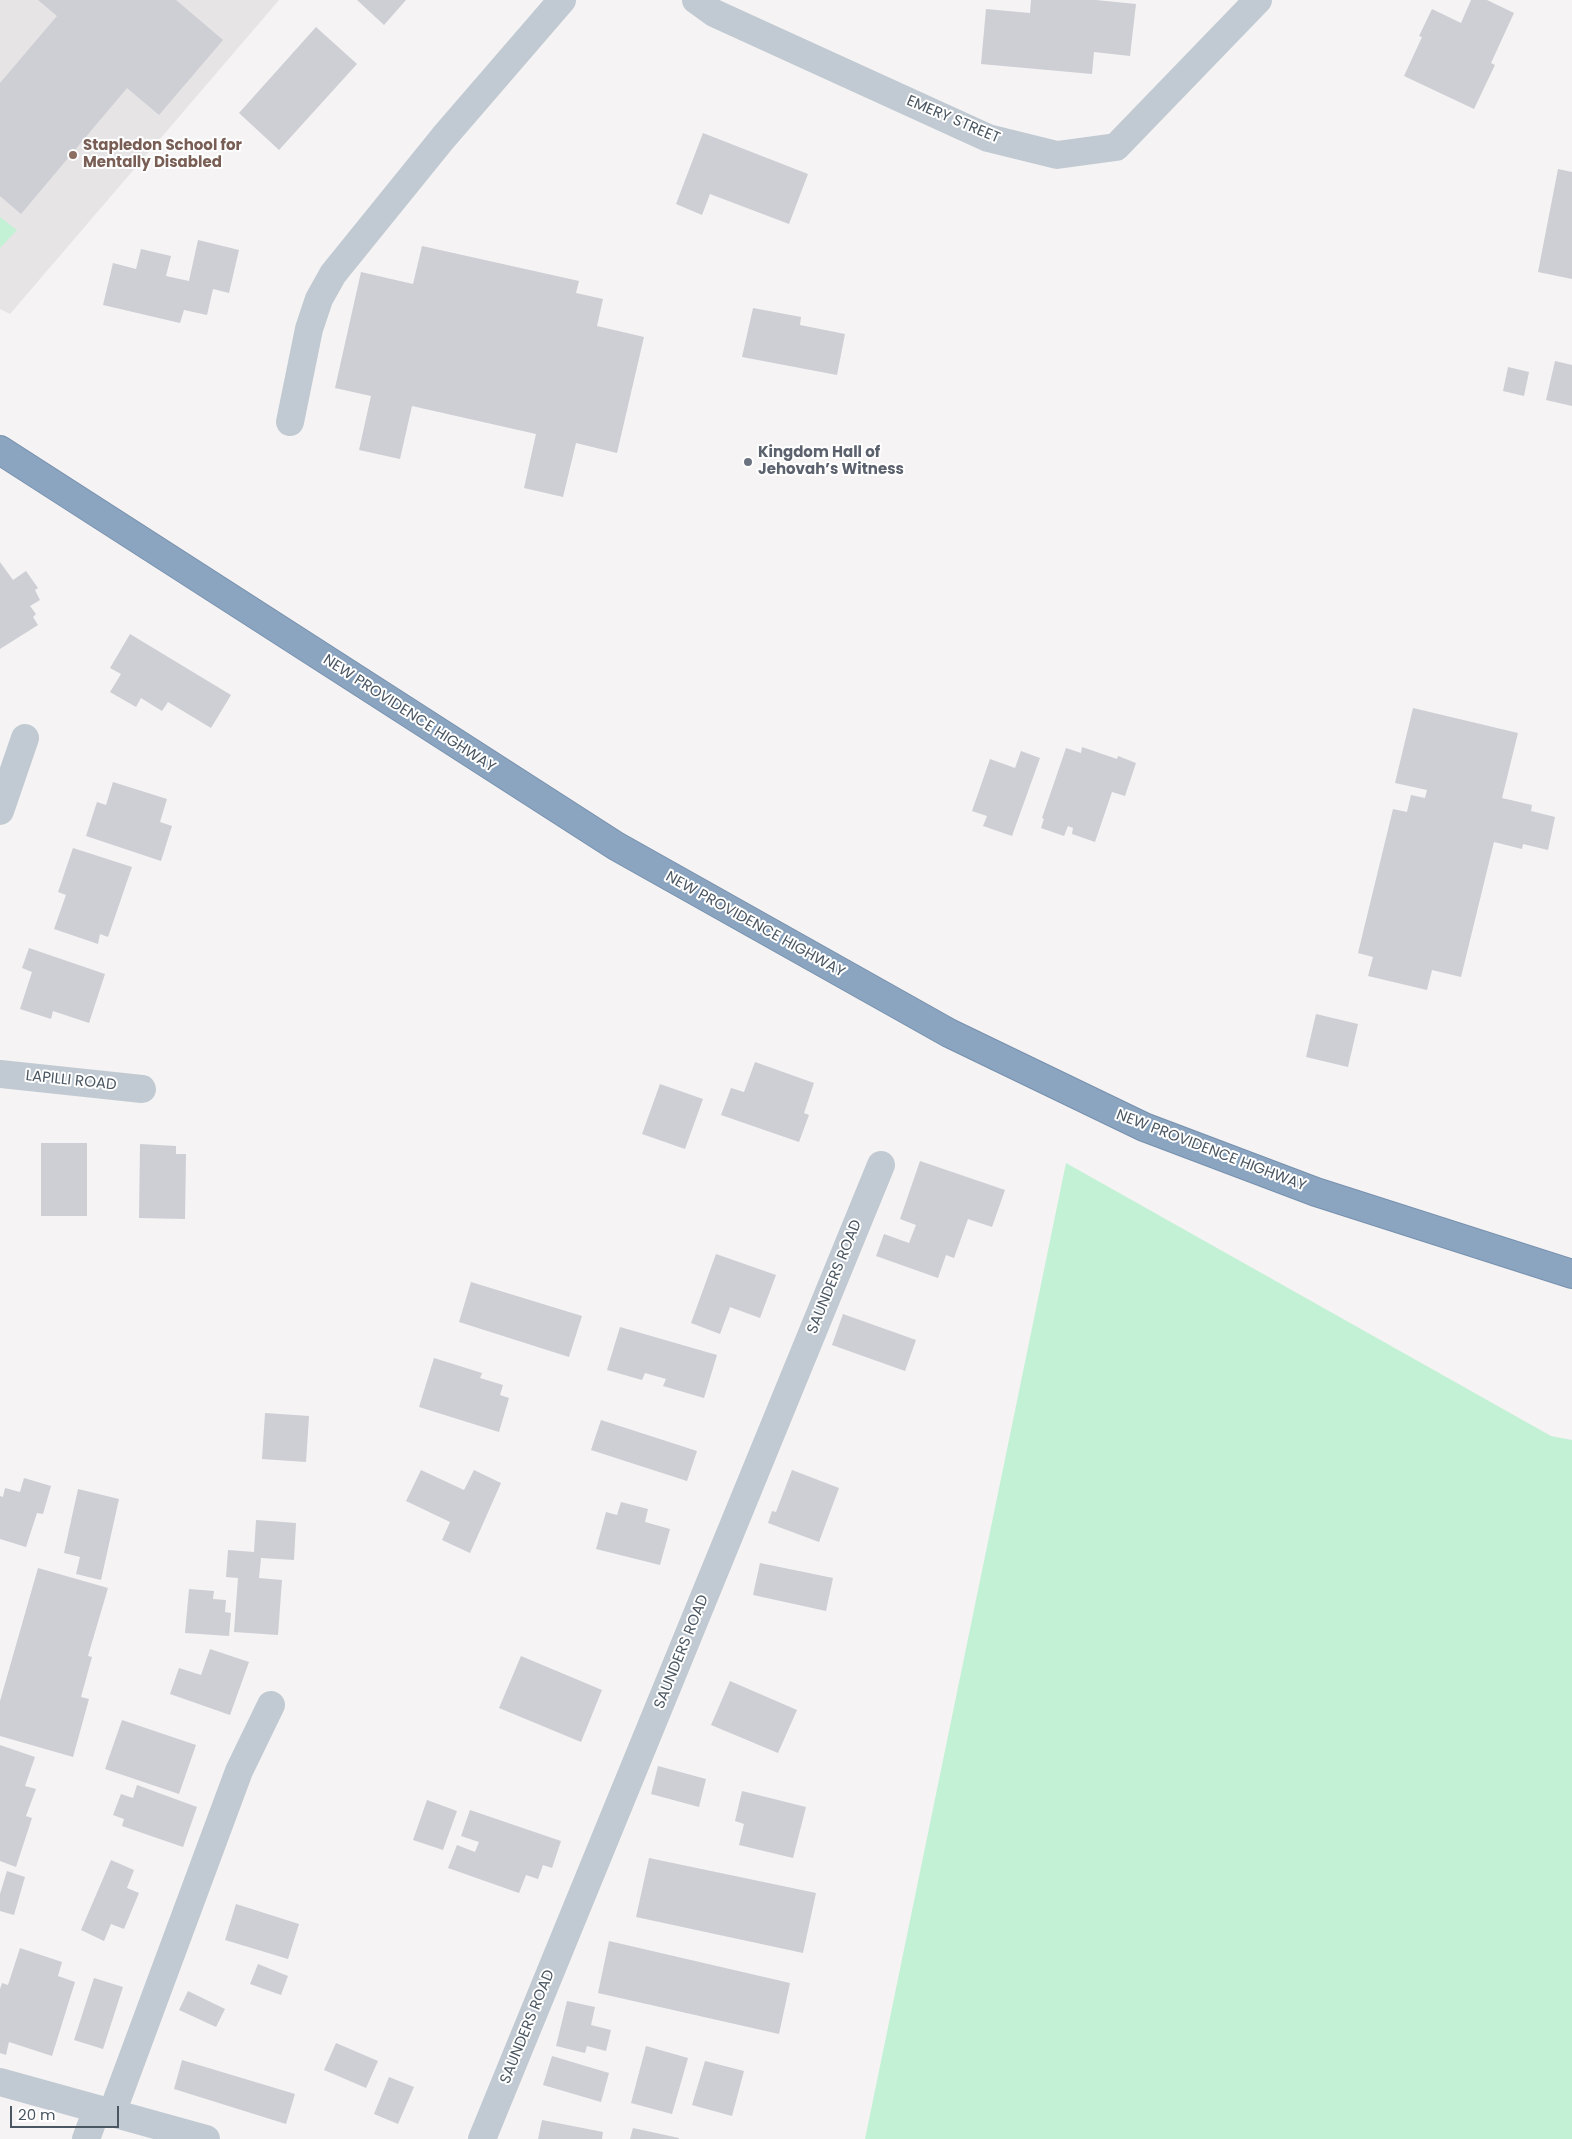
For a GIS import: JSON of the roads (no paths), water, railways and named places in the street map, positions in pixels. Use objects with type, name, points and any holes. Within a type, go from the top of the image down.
[{"type":"highway","name":"NEW PROVIDENCE HIGHWAY","points":[[0,450],[616,846],[949,1033],[1144,1128],[1316,1192],[1572,1274]]},
{"type":"street","points":[[290,422],[309,330],[319,300],[333,274],[443,138],[562,0]]},
{"type":"street","name":"EMERY STREET","points":[[696,0],[714,13],[988,138],[1058,155],[1116,147],[1258,0]]},
{"type":"street","points":[[0,811],[25,738]]},
{"type":"street","name":"LAPILLI ROAD","points":[[0,1074],[142,1089]]},
{"type":"street","name":"SAUNDERS ROAD","points":[[482,2139],[881,1166]]},
{"type":"street","points":[[86,2139],[105,2111],[239,1771],[271,1705]]},
{"type":"street","points":[[0,2082],[206,2139]]},
{"type":"place","name":"Stapledon School for Mentally Disabled","points":[[73,155]]},
{"type":"place","name":"Kingdom Hall of Jehovah’s Witness","points":[[748,462]]}]
